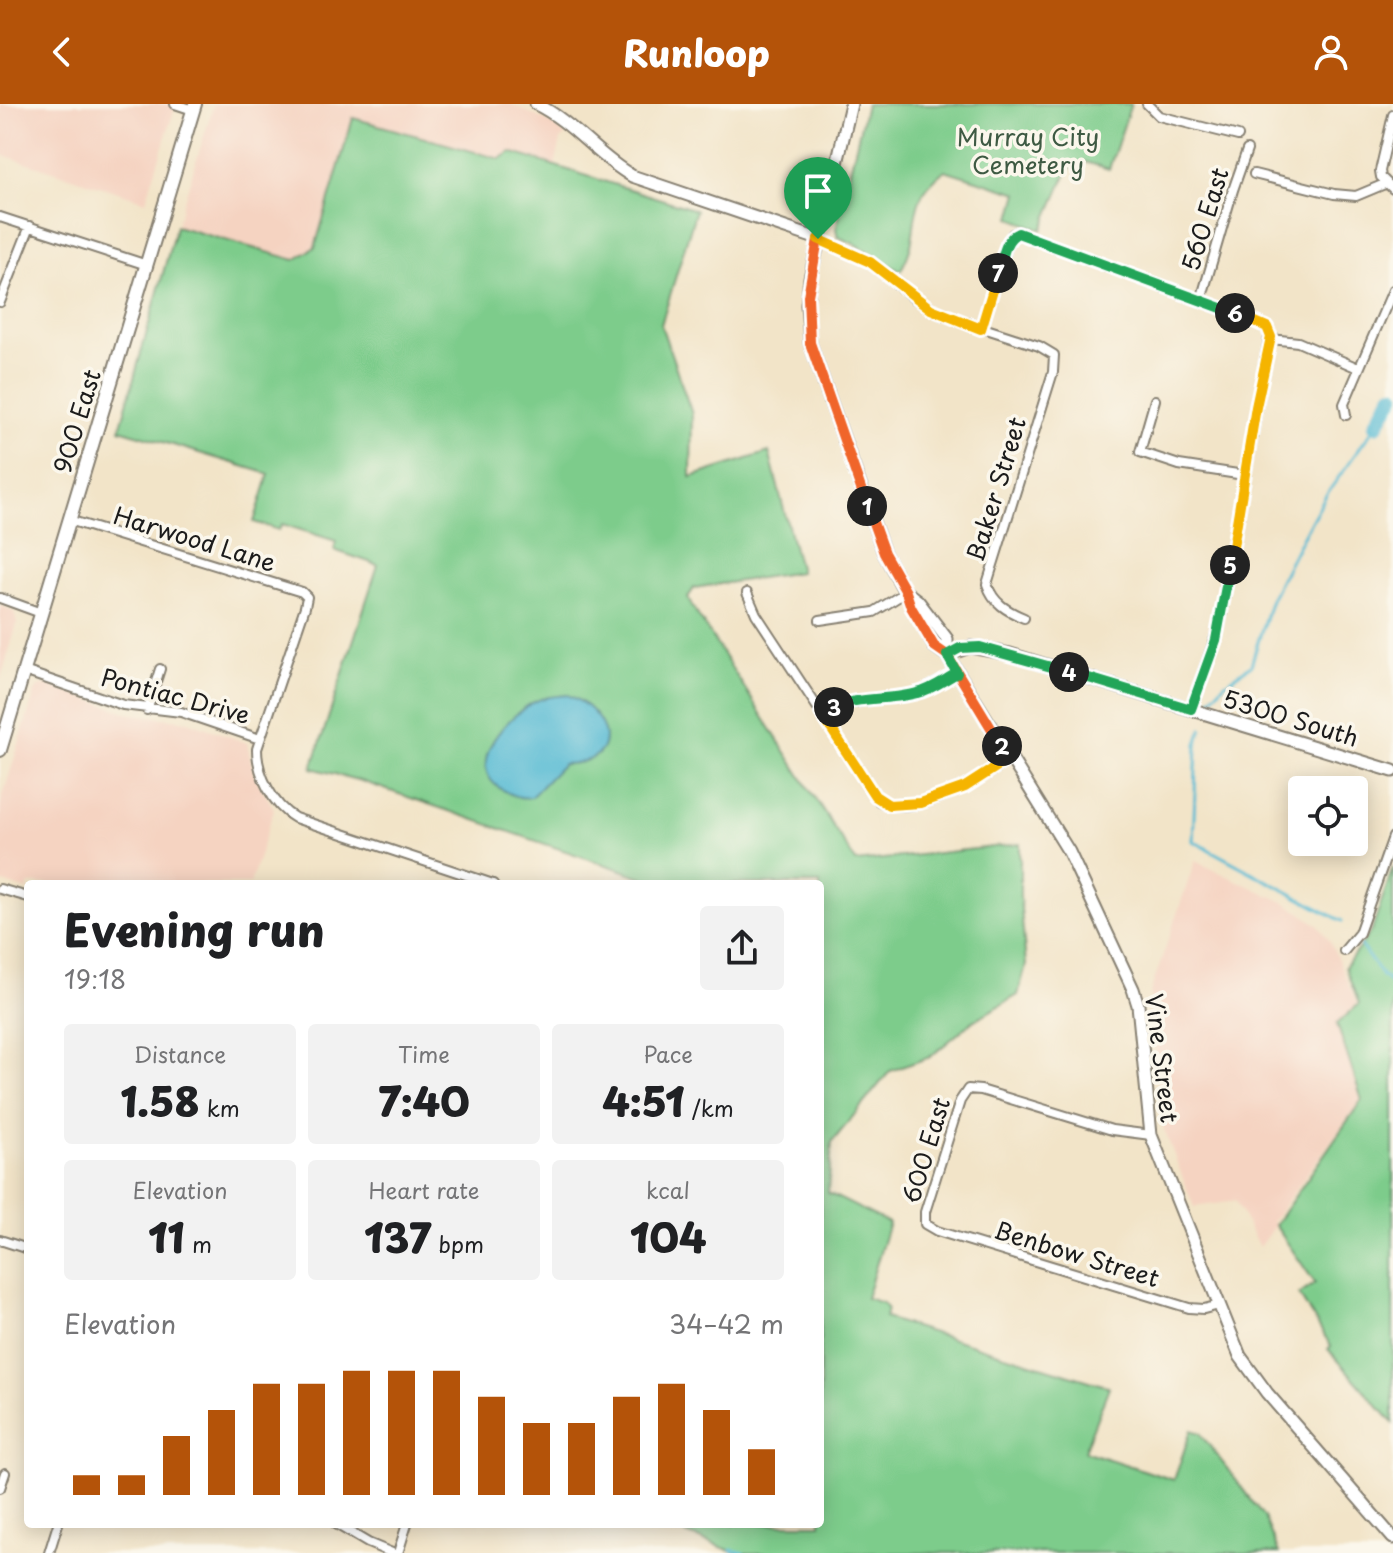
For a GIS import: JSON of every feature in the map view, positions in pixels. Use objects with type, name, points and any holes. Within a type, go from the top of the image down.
[{"type":"main road","name":"900 East","points":[[0,750],[194,107]]},
{"type":"street","points":[[175,104],[194,107]]},
{"type":"street","points":[[536,104],[560,118],[632,176],[818,239],[870,262],[931,309],[981,329],[1008,243],[1013,234],[1023,234],[1260,323],[1271,335],[1298,342],[1358,368]]},
{"type":"street","name":"Vine Street","points":[[851,104],[818,239],[808,296],[810,343],[879,542],[934,646],[947,655],[1069,852],[1136,994],[1151,1135],[1240,1356],[1253,1376],[1393,1538]]},
{"type":"street","points":[[1147,104],[1159,116],[1238,136]]},
{"type":"street","points":[[1254,174],[1334,194],[1356,196],[1390,186],[1380,171],[1393,115]]},
{"type":"street","name":"560 East","points":[[1201,300],[1247,150]]},
{"type":"street","points":[[0,217],[147,265]]},
{"type":"street","points":[[0,302],[30,226]]},
{"type":"street","points":[[1346,415],[1344,404],[1393,290]]},
{"type":"street","name":"Baker Street","points":[[981,329],[1039,346],[1054,355],[1053,372],[987,584],[996,601],[1024,618]]},
{"type":"street","points":[[1191,709],[1220,623],[1271,335]]},
{"type":"street","points":[[1155,400],[1140,452],[1179,465],[1244,475]]},
{"type":"street","name":"Harwood Lane","points":[[69,520],[302,592],[307,597],[260,739]]},
{"type":"street","points":[[820,620],[874,612],[906,592]]},
{"type":"street","points":[[747,593],[756,614],[875,796],[889,805],[920,803],[965,787],[1010,758]]},
{"type":"street","points":[[0,598],[41,613]]},
{"type":"street","name":"5300 South","points":[[947,655],[960,648],[980,647],[1393,771]]},
{"type":"street","points":[[147,710],[160,669]]},
{"type":"street","name":"Pontiac Drive","points":[[24,671],[123,705],[181,712],[260,739],[257,749],[259,765],[276,801],[289,815],[471,880]]},
{"type":"street","points":[[821,713],[840,704],[916,694],[957,673]]},
{"type":"street","points":[[1344,951],[1359,933],[1393,837]]},
{"type":"street","points":[[0,889],[24,896]]},
{"type":"street","name":"600 East","points":[[925,1224],[925,1212],[960,1101],[968,1089],[981,1090],[1112,1130],[1151,1135]]},
{"type":"street","name":"Benbow Street","points":[[925,1224],[937,1231],[1189,1308],[1204,1309],[1219,1305]]},
{"type":"street","points":[[0,1240],[24,1248]]},
{"type":"street","points":[[0,1488],[5,1473]]},
{"type":"street","points":[[49,1553],[57,1528]]},
{"type":"street","points":[[343,1528],[392,1553]]},
{"type":"street","points":[[398,1553],[406,1528]]},
{"type":"shaded area","points":[[0,104],[176,104],[146,201],[0,154]]},
{"type":"shaded area","points":[[214,104],[510,104],[547,121],[566,135],[561,140],[555,166],[511,152],[501,159],[353,118],[315,247],[295,260],[176,226]]},
{"type":"shaded area","points":[[0,605],[14,612],[17,624],[0,681]]},
{"type":"shaded area","points":[[47,685],[131,714],[188,721],[247,743],[254,774],[274,809],[251,880],[24,880],[24,889],[0,882],[0,805],[38,687]]},
{"type":"shaded area","points":[[1195,861],[1288,904],[1317,924],[1330,941],[1357,1004],[1336,1024],[1361,1100],[1272,1222],[1275,1225],[1259,1247],[1235,1201],[1194,1207],[1162,1124],[1150,993]]},
{"type":"green space","name":"Murray City Cemetery","points":[[866,104],[1131,104],[1109,169],[1082,161],[1068,170],[1042,230],[1011,218],[1018,193],[945,170],[920,199],[912,243],[900,271],[838,237],[836,229]]},
{"type":"green space","points":[[353,118],[500,159],[511,152],[696,210],[661,325],[692,414],[691,477],[769,452],[800,572],[694,588],[688,598],[692,606],[856,862],[1020,844],[1020,897],[1026,965],[1018,995],[973,1021],[930,1057],[890,1071],[832,1142],[828,1193],[889,1223],[866,1298],[883,1303],[887,1308],[885,1318],[1109,1387],[1084,1451],[1174,1480],[1191,1430],[1200,1433],[1264,1517],[1279,1553],[737,1553],[670,1528],[824,1528],[824,880],[650,880],[361,781],[312,768],[378,565],[334,550],[336,541],[282,524],[279,530],[254,522],[269,474],[120,429],[176,226],[295,260],[315,247]]},
{"type":"green space","points":[[1393,867],[1393,1423],[1328,1349],[1331,1346],[1299,1295],[1315,1283],[1275,1225],[1362,1100],[1337,1024],[1359,1004],[1345,967],[1372,930]]},
{"type":"water","points":[[568,695],[594,713],[605,736],[603,747],[596,756],[583,762],[563,764],[531,797],[515,796],[501,789],[490,779],[486,767],[493,740],[525,707],[544,698]]},
{"type":"waterway","points":[[1376,425],[1393,395]]},
{"type":"waterway","points":[[1210,700],[1224,684],[1251,665],[1271,599],[1304,534],[1326,495],[1376,425]]},
{"type":"waterway","points":[[1202,729],[1197,744],[1193,841],[1342,921]]},
{"type":"waterway","points":[[1360,945],[1382,976],[1393,985]]},
{"type":"waterway","points":[[732,1550],[744,1553]]},
{"type":"route","points":[[818,239],[808,296],[810,343],[879,542],[934,646],[947,655],[1010,758],[965,787],[920,803],[894,806],[879,801],[875,796],[821,713],[847,702],[872,701],[926,690],[957,673],[947,655],[960,648],[980,647],[1010,654],[1191,709],[1220,623],[1256,407],[1271,337],[1267,327],[1018,233],[1013,234],[1008,243],[981,329],[931,309],[870,262],[818,239]]}]
